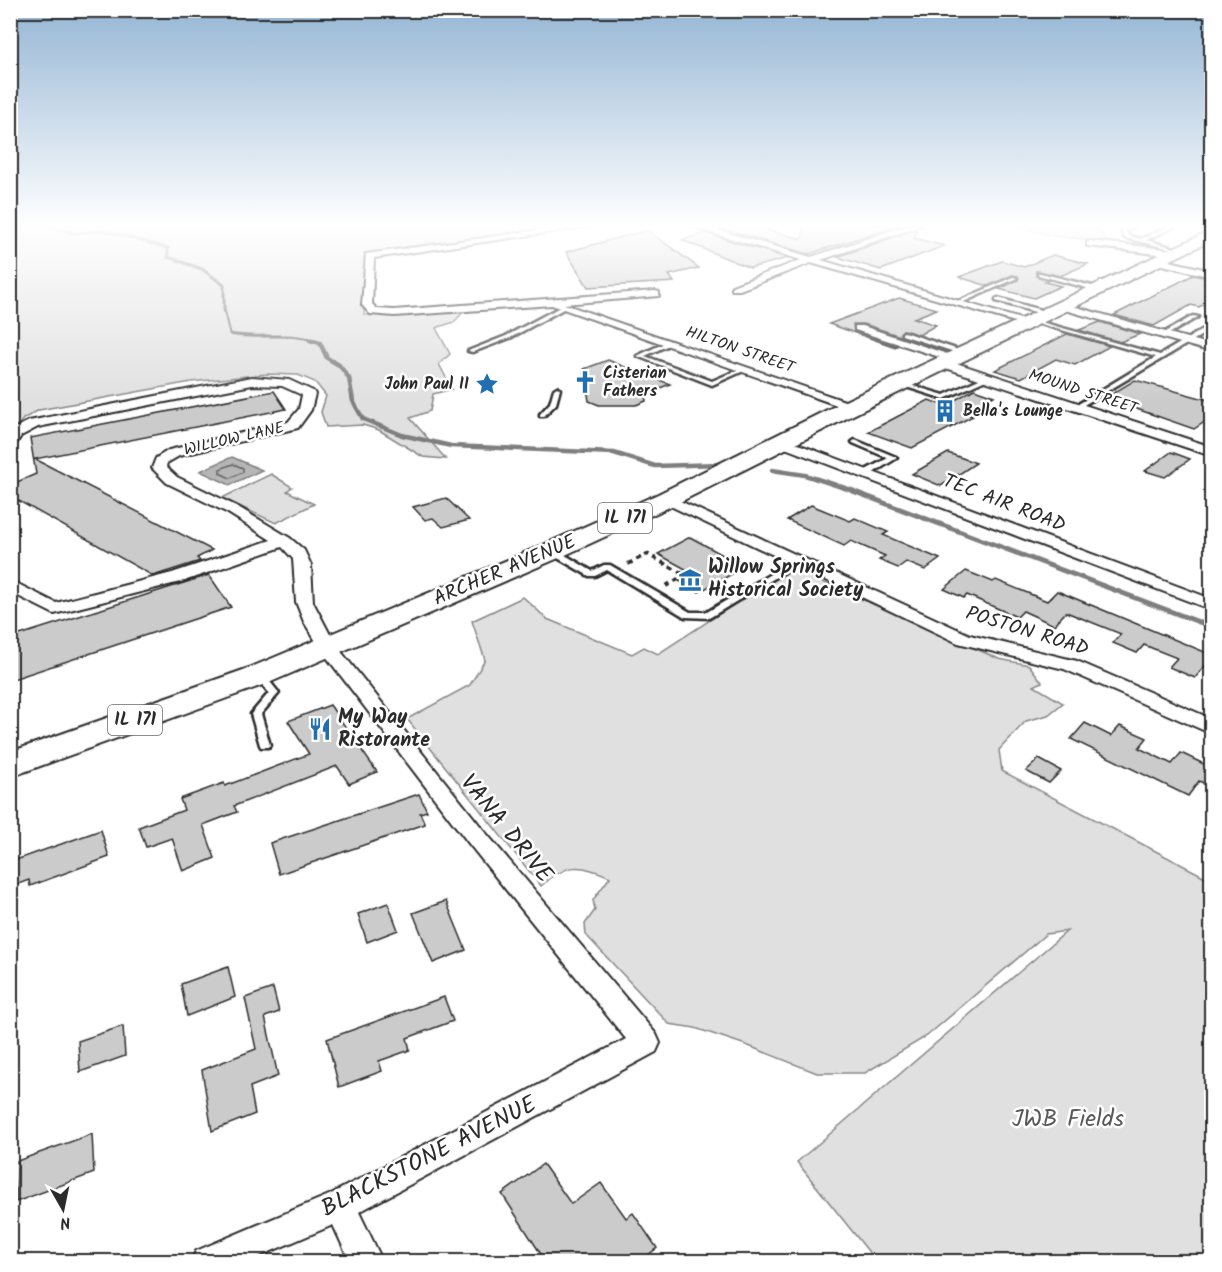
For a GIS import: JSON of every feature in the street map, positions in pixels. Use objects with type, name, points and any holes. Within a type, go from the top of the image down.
[{"type":"main road","name":"ARCHER AVENUE","points":[[10,765],[260,675],[667,500],[853,406],[1108,284]]},
{"type":"street","points":[[368,284],[367,305],[374,312],[394,313],[655,294]]},
{"type":"street","points":[[736,288],[746,284]]},
{"type":"street","points":[[893,284],[957,303],[1163,335],[1212,349]]},
{"type":"street","name":"HILTON STREET","points":[[549,302],[853,406]]},
{"type":"street","name":"MOUND STREET","points":[[859,328],[953,358],[988,377],[1212,452]]},
{"type":"street","name":"WILLOW LANE","points":[[10,443],[16,434],[34,424],[252,381],[281,381],[299,386],[309,394],[305,410],[293,425],[174,453],[161,461],[159,468],[172,480],[233,510],[298,550],[304,564],[303,595],[310,617],[328,647]]},
{"type":"street","name":"TEC AIR ROAD","points":[[782,442],[1212,605]]},
{"type":"street","name":"POSTON ROAD","points":[[667,500],[964,639],[1070,665],[1212,727]]},
{"type":"street","points":[[10,585],[54,609],[178,577],[284,541]]},
{"type":"street","name":"VANA DRIVE","points":[[328,647],[478,839],[646,1043]]},
{"type":"street","name":"BLACKSTONE AVENUE","points":[[207,1262],[340,1206],[646,1043]]},
{"type":"street","points":[[340,1206],[367,1262]]},
{"type":"lane","points":[[957,303],[1000,284]]},
{"type":"lane","points":[[1080,284],[1098,289]]},
{"type":"lane","points":[[998,300],[1161,357]]},
{"type":"lane","points":[[471,351],[508,337],[564,307]]},
{"type":"lane","points":[[1163,335],[1195,317]]},
{"type":"lane","points":[[1077,407],[1212,327]]},
{"type":"lane","points":[[904,334],[953,358]]},
{"type":"lane","points":[[669,343],[640,356],[712,383],[745,369]]},
{"type":"lane","points":[[900,384],[944,397],[988,377]]},
{"type":"lane","points":[[542,415],[553,404],[557,389]]},
{"type":"lane","points":[[855,442],[894,458],[865,474]]},
{"type":"lane","points":[[552,550],[592,574],[607,567],[688,615],[709,615],[797,562]]},
{"type":"lane","points":[[260,675],[274,693],[256,714],[265,745]]},
{"type":"path","points":[[614,571],[647,554],[685,575],[652,594]]},
{"type":"green space","points":[[10,284],[364,284],[364,315],[466,309],[454,322],[436,328],[450,354],[439,364],[452,389],[433,394],[430,411],[410,418],[446,459],[423,457],[379,430],[363,425],[326,427],[321,412],[326,396],[315,382],[298,375],[267,374],[191,382],[39,410],[23,419],[11,436]]},
{"type":"green space","points":[[271,474],[292,487],[287,491],[314,504],[276,523],[222,498]]},
{"type":"green space","name":"JWB Fields","points":[[790,568],[999,659],[1029,665],[1042,682],[1034,686],[1063,703],[1048,715],[1026,721],[999,750],[1002,771],[1211,880],[1211,1261],[876,1261],[797,1162],[1067,931],[1046,934],[927,1036],[865,1073],[817,1073],[695,1028],[669,1024],[586,935],[585,924],[595,910],[593,900],[610,877],[581,867],[573,868],[558,873],[541,886],[407,719],[470,685],[485,660],[472,621],[523,597],[547,619],[632,654],[644,647],[658,654]]},
{"type":"water","points":[[232,457],[262,470],[230,485],[200,471]]},
{"type":"building","points":[[586,284],[633,284],[588,287]]},
{"type":"building","points":[[1009,284],[1061,286],[1034,298],[999,289]]},
{"type":"building","points":[[1175,284],[1212,284],[1212,300],[1199,307],[1191,305],[1154,326],[1114,315]]},
{"type":"building","points":[[899,298],[937,309],[914,318],[936,325],[919,335],[903,330],[900,336],[864,324],[853,324],[854,332],[897,346],[895,347],[829,324]]},
{"type":"building","points":[[1100,322],[1140,334],[1120,342],[1079,330]]},
{"type":"building","points":[[1067,334],[1110,346],[1075,365],[1056,359],[1021,378],[995,370]]},
{"type":"building","name":"Cisterian Fathers","points":[[608,360],[670,384],[645,394],[646,401],[636,405],[599,405],[589,401],[584,369]]},
{"type":"building","points":[[1135,380],[1212,401],[1212,417],[1194,429],[1105,398]]},
{"type":"building","points":[[974,389],[994,396],[964,413],[973,416],[912,448],[868,432],[929,400],[945,406]]},
{"type":"building","points":[[274,391],[286,409],[35,459],[212,550],[197,558],[200,561],[153,576],[10,496],[10,485],[36,474],[30,438]]},
{"type":"building","points":[[1171,452],[1190,459],[1165,477],[1145,471]]},
{"type":"building","points":[[948,453],[976,463],[941,486],[912,474]]},
{"type":"building","points":[[446,498],[469,520],[443,527],[433,518],[425,520],[413,507]]},
{"type":"building","points":[[811,505],[850,521],[855,518],[888,532],[883,535],[940,559],[925,570],[906,562],[898,568],[879,560],[885,556],[851,541],[844,546],[787,520]]},
{"type":"building","points":[[690,537],[745,567],[699,592],[679,581],[693,573],[658,554]]},
{"type":"building","points":[[966,571],[993,582],[996,580],[1047,601],[1057,591],[1212,655],[1212,658],[1195,678],[1169,667],[1177,658],[1144,645],[1137,653],[1113,643],[1121,634],[1066,612],[1054,625],[1023,611],[1017,617],[967,595],[964,598],[944,589]]},
{"type":"building","points":[[209,575],[231,607],[10,680],[10,638]]},
{"type":"building","points":[[330,705],[377,772],[349,784],[337,766],[234,806],[237,812],[203,825],[215,858],[183,871],[172,838],[146,847],[139,827],[184,810],[180,799],[224,783],[225,786],[309,754],[288,721]]},
{"type":"building","points":[[1085,723],[1111,736],[1120,726],[1147,738],[1139,748],[1172,764],[1181,753],[1212,768],[1212,787],[1199,781],[1188,796],[1071,739]]},
{"type":"building","points":[[1039,759],[1061,771],[1049,783],[1026,771]]},
{"type":"building","points":[[419,794],[427,811],[420,813],[425,824],[279,874],[270,843]]},
{"type":"building","points":[[101,830],[109,857],[30,886],[29,880],[10,887],[10,862]]},
{"type":"building","points":[[446,901],[466,950],[433,963],[413,913]]},
{"type":"building","points":[[388,903],[398,930],[367,942],[358,914]]},
{"type":"building","points":[[228,967],[235,997],[187,1016],[181,984]]},
{"type":"building","points":[[273,988],[279,1012],[265,1017],[278,1076],[250,1087],[255,1114],[212,1131],[202,1070],[256,1049],[245,998]]},
{"type":"building","points":[[444,997],[453,1021],[407,1038],[410,1050],[379,1061],[382,1071],[339,1087],[327,1039]]},
{"type":"building","points":[[123,1026],[125,1056],[80,1072],[78,1041]]},
{"type":"building","points":[[92,1134],[94,1173],[16,1202],[17,1161]]},
{"type":"building","points":[[543,1164],[571,1204],[601,1183],[626,1218],[633,1213],[657,1248],[639,1262],[546,1262],[502,1194]]},
{"type":"waterway","points":[[223,284],[224,309],[230,334],[283,336],[315,341]]},
{"type":"waterway","points":[[310,340],[320,343],[327,358],[339,365],[349,378],[353,401],[363,419],[402,435],[451,446],[614,453],[655,466],[721,464]]},
{"type":"waterway","points":[[772,470],[805,475],[854,491]]},
{"type":"waterway","points":[[850,490],[1212,627]]},
{"type":"place","name":"Cisterian Fathers","points":[[585,382]]},
{"type":"place","name":"John Paul II","points":[[487,384]]},
{"type":"place","name":"Bella's Lounge","points":[[945,411]]},
{"type":"place","name":"Willow Springs Historical Society","points":[[690,580]]},
{"type":"place","name":"My Way Ristorante","points":[[320,729]]}]
